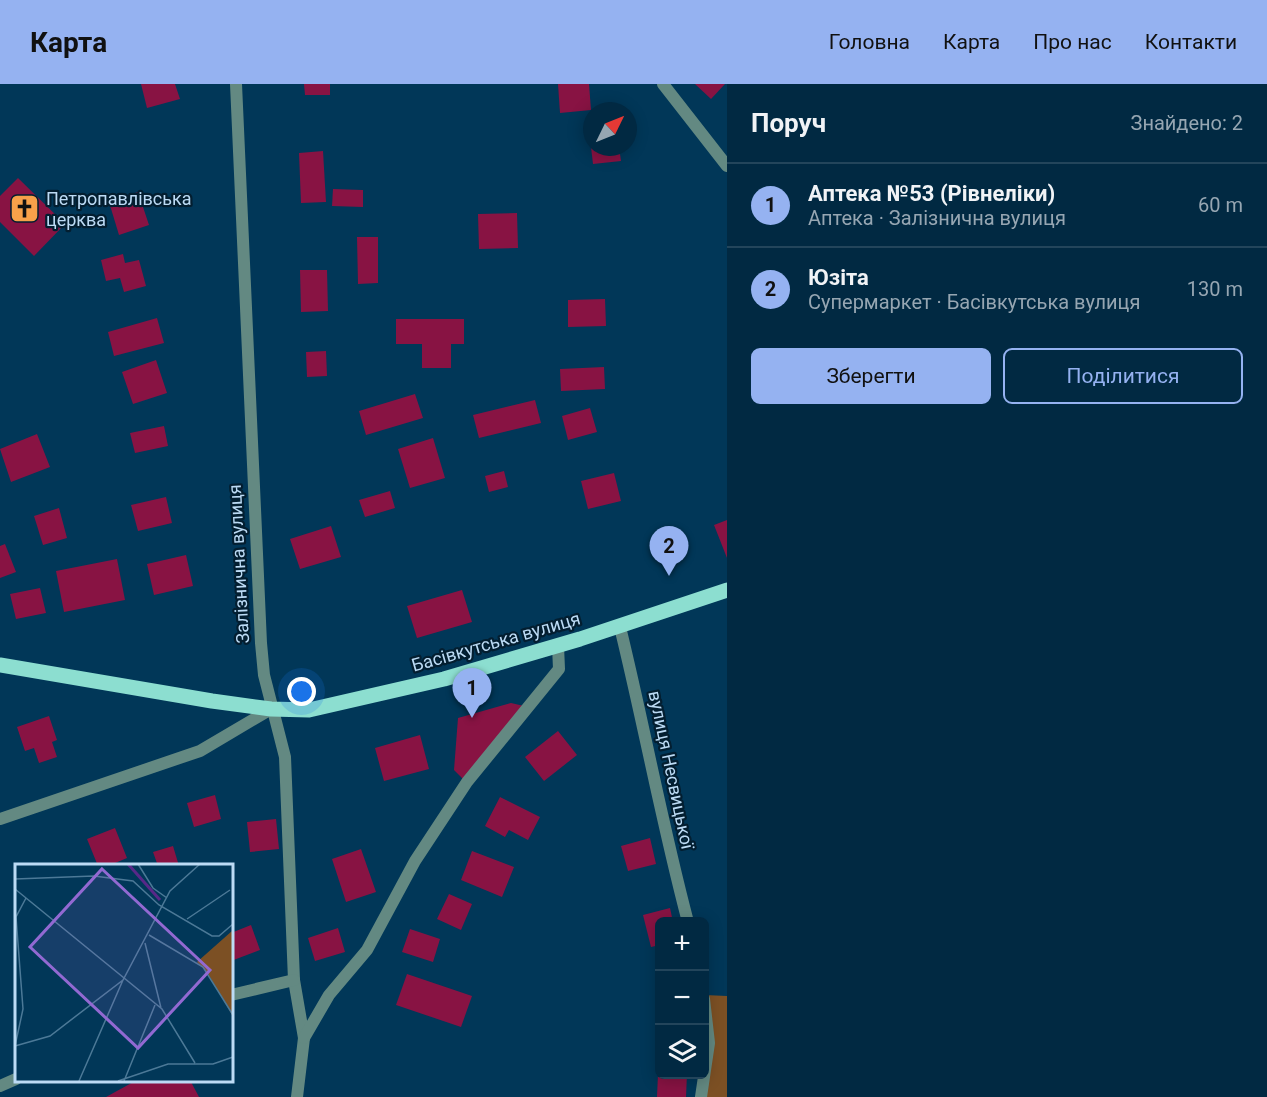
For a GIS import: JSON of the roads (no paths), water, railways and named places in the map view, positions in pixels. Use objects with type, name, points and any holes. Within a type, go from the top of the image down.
[{"type":"main road","name":"Басівкутська вулиця","points":[[0,666],[271,709],[309,710],[444,679],[620,627],[727,590]]},
{"type":"street","name":"Залізнична вулиця","points":[[236,84],[261,643],[271,709],[285,757],[294,980],[304,1038],[297,1097]]},
{"type":"street","points":[[663,84],[727,166]]},
{"type":"street","name":"вулиця Несвицької","points":[[620,627],[641,712],[656,793],[687,917]]},
{"type":"street","name":"Залізнична вулиця","points":[[304,1038],[329,995],[367,950],[415,861],[467,782],[560,669],[558,646]]},
{"type":"street","points":[[0,819],[200,751],[271,709]]},
{"type":"street","points":[[232,995],[294,980]]},
{"type":"street","points":[[701,1097],[709,1043],[707,1025]]},
{"type":"street","points":[[0,1086],[15,1079]]},
{"type":"place","name":"Петропавлівська церква","points":[[25,209]]},
{"type":"place","name":"Юзіта","points":[[669,576]]},
{"type":"place","name":"Аптека №53 (Рівнеліки)","points":[[472,718]]}]
